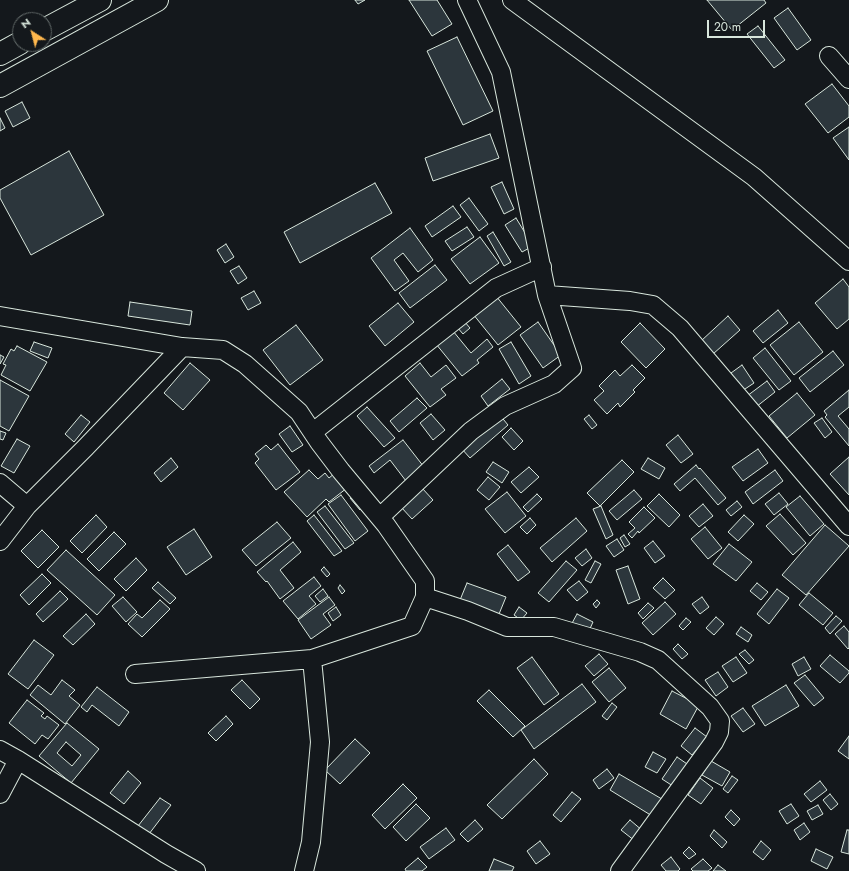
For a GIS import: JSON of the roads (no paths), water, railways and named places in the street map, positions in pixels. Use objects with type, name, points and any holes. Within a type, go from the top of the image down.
[{"type":"highway","points":[[52,26],[100,0]]},
{"type":"highway","points":[[0,86],[157,0]]},
{"type":"highway","points":[[0,54],[12,48]]},
{"type":"street","points":[[380,517],[471,430],[505,406],[554,384],[572,368],[547,295],[502,72],[467,0]]},
{"type":"street","points":[[512,0],[754,177],[849,261]]},
{"type":"street","points":[[829,56],[849,79]]},
{"type":"street","points":[[313,432],[496,288],[542,267]]},
{"type":"street","points":[[547,295],[630,300],[653,305],[680,328],[849,526]]},
{"type":"street","points":[[0,316],[182,347],[223,350],[245,364],[299,412],[341,471],[380,517],[425,581],[425,597],[412,626],[312,659],[135,674]]},
{"type":"street","points":[[0,541],[27,506],[182,347]]},
{"type":"street","points":[[0,483],[27,506]]},
{"type":"street","points":[[425,597],[508,627],[554,627],[640,652],[658,660],[710,707],[720,722],[719,732],[714,742],[620,871]]},
{"type":"street","points":[[304,871],[311,842],[320,742],[312,659]]},
{"type":"street","points":[[0,750],[166,854],[196,871]]},
{"type":"street","points":[[0,794],[18,760]]}]
